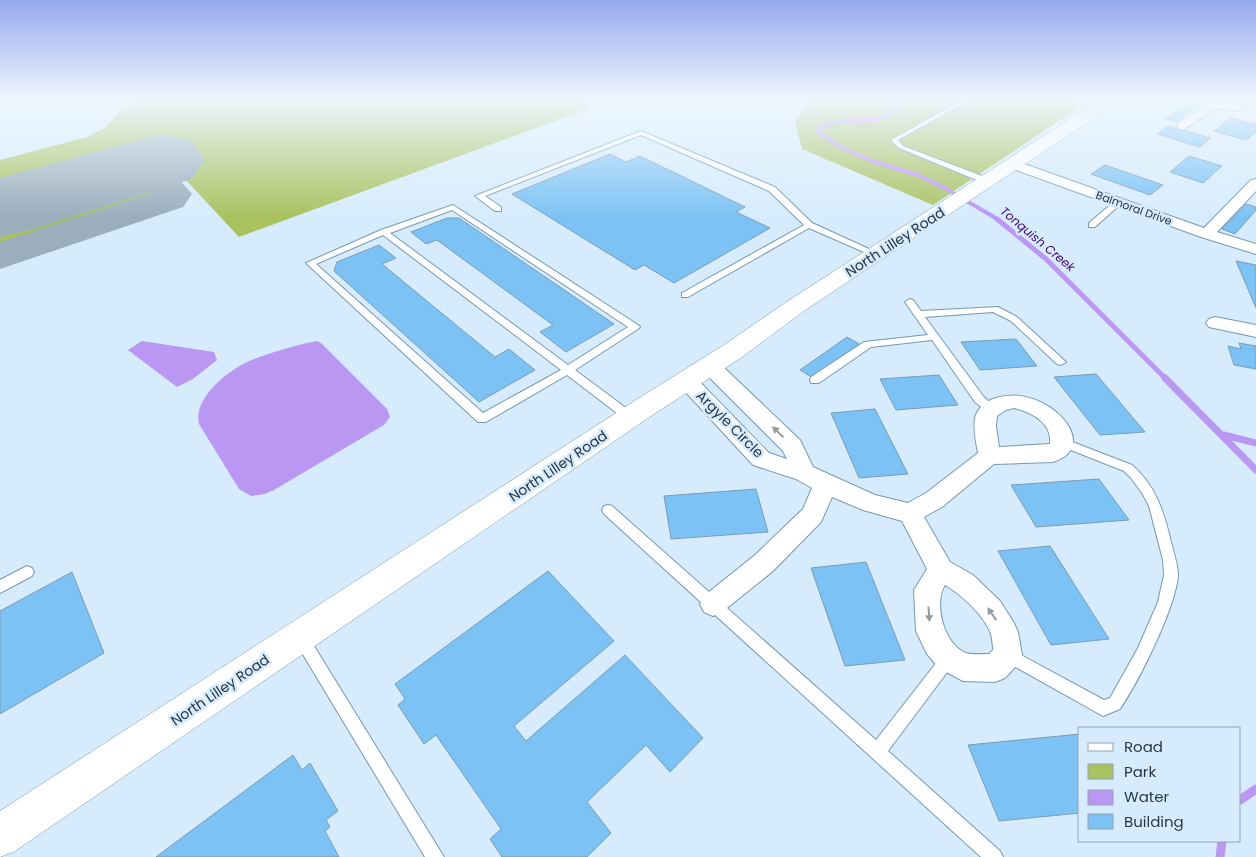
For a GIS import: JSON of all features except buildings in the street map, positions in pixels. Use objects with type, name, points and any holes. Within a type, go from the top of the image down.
[{"type":"street","name":"North Lilley Road","points":[[0,836],[1054,138]]},
{"type":"street","name":"Balmoral Drive","points":[[1013,164],[1207,234],[1256,249]]},
{"type":"street","points":[[1207,234],[1256,183]]},
{"type":"street","points":[[1216,323],[1256,331]]},
{"type":"street","name":"Argyle Circle","points":[[698,374],[761,459],[804,472],[825,484],[871,503],[910,513]]},
{"type":"street","name":"Argyle Circle","points":[[698,374],[792,446],[804,472]]},
{"type":"street","points":[[941,570],[927,590],[930,631],[937,645],[949,658],[963,667],[995,668],[1008,655],[1004,632],[991,610],[964,583],[941,570],[910,513],[934,500],[990,456],[1053,454],[1061,448],[1062,431],[1055,421],[1034,406],[1014,401],[1000,403],[990,408],[985,416],[990,456]]},
{"type":"street","points":[[713,604],[764,563],[813,514],[825,484]]},
{"type":"lane","points":[[498,209],[479,196],[627,138]]},
{"type":"lane","points":[[653,138],[772,189],[809,225],[876,254]]},
{"type":"lane","points":[[898,138],[894,140],[901,148],[973,190]]},
{"type":"lane","points":[[1092,225],[1119,202]]},
{"type":"lane","points":[[453,207],[635,328],[568,371],[482,419],[310,263],[384,232],[453,207]]},
{"type":"lane","points":[[685,295],[809,225]]},
{"type":"lane","points":[[384,232],[630,417]]},
{"type":"lane","points":[[910,302],[979,399],[990,408]]},
{"type":"lane","points":[[919,314],[995,309],[1014,319],[1061,362]]},
{"type":"lane","points":[[815,380],[868,344],[935,337]]},
{"type":"lane","points":[[1008,655],[1103,708],[1115,704],[1121,695],[1164,606],[1171,576],[1156,503],[1136,475],[1128,468],[1062,442]]},
{"type":"lane","points":[[608,510],[994,857]]},
{"type":"lane","points":[[0,586],[27,572]]},
{"type":"lane","points":[[301,637],[435,857]]},
{"type":"lane","points":[[877,752],[949,658]]},
{"type":"green space","points":[[83,138],[509,138],[239,237],[158,150],[0,196],[0,160]]},
{"type":"green space","points":[[799,138],[1033,138],[933,205],[802,149]]},
{"type":"green space","points":[[138,180],[152,185],[154,199],[124,211],[0,251],[0,221]]},
{"type":"water","points":[[142,341],[214,352],[217,360],[193,379],[177,387],[128,350]]},
{"type":"water","points":[[317,341],[387,409],[390,417],[384,425],[274,490],[265,494],[251,496],[239,489],[199,424],[198,415],[201,405],[212,388],[237,367],[281,350]]},
{"type":"waterway","name":"Tonquish Creek","points":[[827,138],[841,147],[872,161],[918,175],[943,187],[999,220]]},
{"type":"waterway","name":"Tonquish Creek","points":[[997,219],[1046,259],[1165,378]]},
{"type":"waterway","name":"Tonquish Creek","points":[[1165,378],[1256,470]]},
{"type":"waterway","points":[[1224,435],[1256,443]]},
{"type":"waterway","name":"Tonquish Creek","points":[[1241,799],[1256,789]]},
{"type":"waterway","name":"Tonquish Creek","points":[[1220,857],[1222,842]]},
{"type":"taxiway","points":[[0,256],[170,199],[173,194],[147,164]]},
{"type":"runway","points":[[0,208],[161,160]]}]
